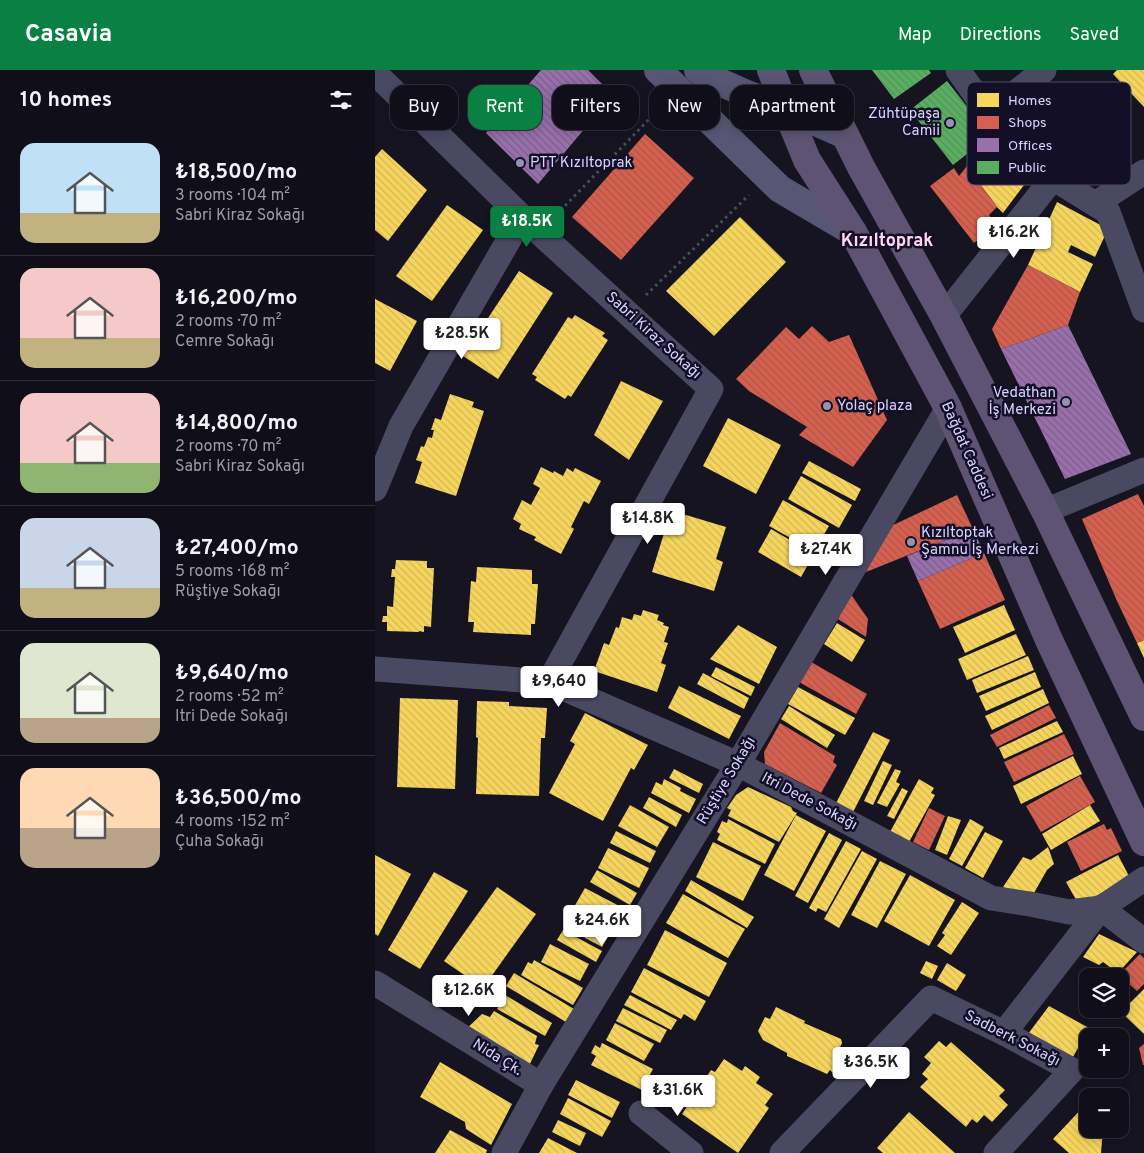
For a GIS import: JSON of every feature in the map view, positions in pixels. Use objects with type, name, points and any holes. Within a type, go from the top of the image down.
[{"type":"main road","points":[[658,70],[780,189],[853,232]]},
{"type":"main road","points":[[698,70],[705,76],[730,87]]},
{"type":"main road","name":"Bağdat Caddesi","points":[[771,70],[776,85]]},
{"type":"main road","points":[[813,70],[861,167],[944,316],[1045,511],[1144,717]]},
{"type":"main road","name":"Bağdat Caddesi","points":[[794,130],[807,160],[853,232],[948,408],[1049,640],[1144,842]]},
{"type":"main road","points":[[833,130],[845,135]]},
{"type":"street","points":[[958,70],[967,83]]},
{"type":"street","points":[[1029,82],[1044,70]]},
{"type":"street","name":"Sabri Kiraz Sokağı","points":[[375,73],[522,217],[711,389],[549,682]]},
{"type":"street","points":[[1131,180],[1144,172]]},
{"type":"street","points":[[944,316],[1047,185]]},
{"type":"street","points":[[1064,185],[1108,212],[1144,310]]},
{"type":"street","points":[[1095,204],[1124,185]]},
{"type":"street","points":[[375,489],[401,426],[522,217]]},
{"type":"street","name":"Rüştiye Sokağı","points":[[504,1153],[541,1085],[738,764],[948,408]]},
{"type":"street","points":[[1045,511],[1144,470]]},
{"type":"street","name":"Itri Dede Sokağı","points":[[375,669],[549,682],[738,764],[991,898],[1069,912],[1101,908]]},
{"type":"street","points":[[1005,1034],[1101,908],[1144,879]]},
{"type":"street","points":[[1101,908],[1144,941]]},
{"type":"street","name":"Nida Çk.","points":[[375,983],[541,1085]]},
{"type":"street","name":"Sadberk Sokağı","points":[[782,1153],[931,998],[1005,1034],[1072,1070],[996,1153]]},
{"type":"street","points":[[641,1112],[691,1153]]},
{"type":"path","points":[[561,210],[649,120]]},
{"type":"path","points":[[645,296],[751,193]]},
{"type":"building: Homes","points":[[1117,70],[1144,70],[1144,107],[1131,93],[1131,82],[1121,82],[1113,74]]},
{"type":"building: Homes","points":[[382,149],[427,190],[388,241],[375,230],[375,157]]},
{"type":"building: Homes","points":[[981,185],[1024,185],[1003,213]]},
{"type":"building: Homes","points":[[1057,202],[1108,229],[1095,257],[1071,245],[1068,252],[1093,264],[1080,292],[1028,265]]},
{"type":"building: Homes","points":[[447,205],[483,230],[432,301],[396,276]]},
{"type":"building: Homes","points":[[740,217],[786,262],[714,336],[666,291]]},
{"type":"building: Homes","points":[[519,271],[553,293],[498,379],[463,356]]},
{"type":"building: Homes","points":[[375,299],[417,321],[390,371],[375,363]]},
{"type":"building: Homes","points":[[575,315],[605,333],[602,336],[608,340],[571,397],[568,395],[565,399],[535,380],[537,377],[532,374],[568,317],[572,319]]},
{"type":"building: Homes","points":[[621,381],[663,401],[629,460],[594,435]]},
{"type":"building: Homes","points":[[450,394],[474,402],[472,407],[484,411],[456,496],[415,483],[422,462],[416,460],[421,446],[424,447],[428,437],[432,438],[434,430],[431,430],[435,418],[441,420]]},
{"type":"building: Homes","points":[[728,418],[781,445],[756,494],[703,466]]},
{"type":"building: Homes","points":[[809,461],[861,489],[855,501],[802,473]]},
{"type":"building: Homes","points":[[541,467],[563,476],[567,468],[573,472],[575,468],[601,481],[589,504],[584,501],[571,527],[574,529],[561,554],[534,540],[536,537],[519,529],[521,524],[513,519],[522,500],[531,505],[540,488],[533,484]]},
{"type":"building: Homes","points":[[801,476],[852,505],[839,528],[788,499]]},
{"type":"building: Homes","points":[[783,500],[829,526],[814,551],[769,526]]},
{"type":"building: Homes","points":[[676,512],[726,527],[716,559],[723,562],[714,591],[652,572],[669,517],[674,518]]},
{"type":"building: Homes","points":[[771,529],[814,554],[801,577],[758,552]]},
{"type":"building: Homes","points":[[396,560],[427,561],[427,568],[434,568],[431,627],[424,626],[424,632],[387,631],[387,622],[382,622],[383,616],[387,616],[387,606],[393,607],[395,577],[391,577],[392,569],[395,569]]},
{"type":"building: Homes","points":[[477,567],[532,570],[532,584],[538,584],[535,624],[531,624],[531,635],[473,632],[474,622],[468,622],[471,581],[476,582]]},
{"type":"building: Homes","points":[[1004,605],[1015,630],[965,653],[953,627]]},
{"type":"building: Homes","points":[[643,610],[659,615],[657,620],[669,627],[664,642],[668,643],[661,663],[666,665],[657,692],[594,671],[604,643],[609,645],[616,627],[619,628],[622,617],[632,620],[634,614],[641,616]]},
{"type":"building: Homes","points":[[837,623],[865,640],[852,662],[824,644]]},
{"type":"building: Homes","points":[[738,625],[777,647],[759,684],[710,659]]},
{"type":"building: Homes","points":[[1016,634],[1026,655],[967,680],[958,659]]},
{"type":"building: Homes","points":[[1144,640],[1144,658],[1137,643]]},
{"type":"building: Homes","points":[[1028,656],[1034,670],[977,693],[972,680]]},
{"type":"building: Homes","points":[[716,667],[755,687],[751,696],[711,676]]},
{"type":"building: Homes","points":[[1035,672],[1041,687],[986,711],[979,696]]},
{"type":"building: Homes","points":[[703,673],[749,698],[744,709],[697,684]]},
{"type":"building: Homes","points":[[679,686],[741,716],[729,739],[668,708]]},
{"type":"building: Homes","points":[[798,687],[855,718],[845,735],[788,704]]},
{"type":"building: Homes","points":[[1043,689],[1049,703],[992,730],[985,716]]},
{"type":"building: Homes","points":[[400,698],[458,700],[455,789],[397,787]]},
{"type":"building: Homes","points":[[477,701],[509,702],[509,706],[547,708],[545,738],[541,738],[539,796],[476,794]]},
{"type":"building: Homes","points":[[789,706],[835,735],[827,748],[781,719]]},
{"type":"building: Homes","points":[[585,713],[648,745],[634,770],[631,768],[603,821],[549,793],[575,744],[570,741]]},
{"type":"building: Homes","points":[[1057,721],[1063,732],[1004,759],[999,748]]},
{"type":"building: Homes","points":[[873,732],[890,740],[851,816],[834,807]]},
{"type":"building: Homes","points":[[1073,756],[1082,774],[1021,804],[1013,786]]},
{"type":"building: Homes","points":[[883,761],[892,765],[873,805],[864,801]]},
{"type":"building: Homes","points":[[674,769],[703,784],[699,793],[669,778]]},
{"type":"building: Homes","points":[[895,769],[901,771],[896,782],[900,784],[887,807],[877,803]]},
{"type":"building: Homes","points":[[664,779],[681,788],[680,791],[696,799],[689,813],[651,793],[656,782],[662,785]]},
{"type":"building: Homes","points":[[919,779],[934,788],[931,793],[935,795],[909,842],[890,832]]},
{"type":"building: Homes","points":[[748,787],[791,807],[797,813],[779,842],[728,816],[731,810],[727,808],[736,795]]},
{"type":"building: Homes","points":[[902,788],[908,791],[894,819],[887,816]]},
{"type":"building: Homes","points":[[649,797],[682,815],[676,827],[643,808]]},
{"type":"building: Homes","points":[[630,805],[669,827],[657,847],[618,826]]},
{"type":"building: Homes","points":[[1090,805],[1100,821],[1051,850],[1042,834]]},
{"type":"building: Homes","points":[[796,815],[826,831],[794,891],[764,875]]},
{"type":"building: Homes","points":[[948,816],[961,820],[947,855],[935,850]]},
{"type":"building: Homes","points":[[728,819],[775,844],[765,864],[717,840],[720,834],[717,832],[722,821],[727,823]]},
{"type":"building: Homes","points":[[970,819],[984,827],[962,866],[949,859]]},
{"type":"building: Homes","points":[[616,831],[656,851],[650,863],[610,843]]},
{"type":"building: Homes","points":[[985,832],[1003,841],[983,878],[965,868]]},
{"type":"building: Homes","points":[[829,833],[842,840],[808,903],[795,896]]},
{"type":"building: Homes","points":[[846,841],[861,849],[826,912],[818,908],[816,912],[809,908]]},
{"type":"building: Homes","points":[[713,842],[761,866],[743,901],[696,877]]},
{"type":"building: Homes","points":[[1048,847],[1054,864],[1047,870],[1030,900],[1003,887],[1023,857],[1031,860]]},
{"type":"building: Homes","points":[[608,848],[649,868],[639,888],[598,868]]},
{"type":"building: Homes","points":[[862,851],[877,859],[839,928],[824,919]]},
{"type":"building: Homes","points":[[375,855],[411,874],[378,936],[375,934]]},
{"type":"building: Homes","points":[[1118,855],[1130,878],[1079,905],[1066,882]]},
{"type":"building: Homes","points":[[880,861],[906,874],[877,928],[851,915]]},
{"type":"building: Homes","points":[[597,870],[637,893],[630,905],[590,882]]},
{"type":"building: Homes","points":[[434,872],[468,891],[420,969],[388,950]]},
{"type":"building: Homes","points":[[910,875],[955,900],[929,946],[884,921]]},
{"type":"building: Homes","points":[[691,880],[754,917],[747,928],[685,891]]},
{"type":"building: Homes","points":[[497,887],[536,914],[483,988],[444,961]]},
{"type":"building: Homes","points":[[585,888],[625,909],[602,947],[563,926]]},
{"type":"building: Homes","points":[[683,894],[745,929],[728,958],[666,923]]},
{"type":"building: Homes","points":[[962,902],[979,913],[951,955],[937,946],[945,935],[942,933]]},
{"type":"building: Homes","points":[[563,930],[602,951],[596,962],[557,940]]},
{"type":"building: Homes","points":[[665,930],[727,963],[709,997],[647,965]]},
{"type":"building: Homes","points":[[1099,934],[1137,952],[1123,968],[1111,968],[1103,962],[1099,965],[1083,957]]},
{"type":"building: Homes","points":[[550,944],[589,964],[580,981],[541,962]]},
{"type":"building: Homes","points":[[534,960],[583,988],[573,1005],[521,975],[528,962],[532,964]]},
{"type":"building: Homes","points":[[926,961],[938,966],[932,979],[920,973]]},
{"type":"building: Homes","points":[[947,963],[966,975],[956,991],[937,980]]},
{"type":"building: Homes","points":[[644,968],[706,1001],[695,1021],[684,1014],[681,1019],[631,992]]},
{"type":"building: Homes","points":[[514,973],[574,1009],[566,1022],[506,986]]},
{"type":"building: Homes","points":[[1144,989],[1144,1034],[1127,1018],[1129,1018],[1129,1004]]},
{"type":"building: Homes","points":[[505,995],[552,1023],[545,1036],[497,1009]]},
{"type":"building: Homes","points":[[630,995],[677,1020],[671,1030],[624,1005]]},
{"type":"building: Homes","points":[[1049,1006],[1089,1028],[1079,1028],[1079,1046],[1073,1057],[1028,1034]]},
{"type":"building: Homes","points":[[776,1007],[805,1021],[804,1023],[841,1039],[842,1043],[839,1050],[844,1055],[833,1073],[830,1070],[827,1074],[787,1056],[787,1053],[763,1040],[758,1031],[765,1017],[770,1019]]},
{"type":"building: Homes","points":[[623,1008],[667,1030],[660,1043],[616,1021]]},
{"type":"building: Homes","points":[[494,1011],[537,1036],[535,1044],[539,1045],[527,1070],[462,1033],[482,1014],[490,1017]]},
{"type":"building: Homes","points":[[615,1023],[654,1044],[644,1061],[606,1040]]},
{"type":"building: Homes","points":[[939,1041],[946,1047],[951,1042],[1005,1090],[999,1096],[1008,1105],[992,1122],[984,1115],[977,1123],[972,1119],[966,1127],[920,1087],[928,1079],[922,1074],[931,1063],[924,1057]]},
{"type":"building: Homes","points":[[602,1043],[653,1069],[642,1090],[591,1065],[596,1056],[591,1053],[595,1045],[600,1048]]},
{"type":"building: Homes","points":[[724,1059],[742,1071],[745,1066],[760,1077],[756,1083],[773,1094],[765,1105],[769,1108],[738,1153],[682,1114],[711,1070],[715,1072]]},
{"type":"building: Homes","points":[[440,1062],[512,1104],[491,1145],[466,1129],[465,1122],[420,1097]]},
{"type":"building: Homes","points":[[576,1080],[620,1102],[612,1118],[568,1095]]},
{"type":"building: Homes","points":[[568,1098],[611,1121],[602,1137],[560,1114]]},
{"type":"building: Homes","points":[[1079,1111],[1079,1138],[1102,1138],[1101,1153],[1069,1153],[1053,1139]]},
{"type":"building: Homes","points":[[909,1112],[955,1153],[883,1153],[877,1148]]},
{"type":"building: Homes","points":[[558,1120],[586,1133],[580,1146],[552,1132]]},
{"type":"building: Homes","points":[[450,1130],[487,1150],[486,1153],[435,1153]]},
{"type":"building: Homes","points":[[548,1138],[577,1153],[539,1153]]},
{"type":"building: Shops","points":[[645,134],[694,178],[621,260],[572,217]]},
{"type":"building: Shops","points":[[967,166],[967,185],[981,185],[997,207],[989,215],[997,226],[974,243],[930,186],[954,168],[959,176]]},
{"type":"building: Shops","points":[[1028,265],[1080,292],[1068,325],[1001,349],[992,329]]},
{"type":"building: Shops","name":"Yolaç plaza","points":[[812,326],[829,342],[849,335],[887,420],[853,467],[799,435],[807,427],[749,391],[736,379],[786,327],[799,339]]},
{"type":"building: Shops","points":[[1138,494],[1144,506],[1144,640],[1137,643],[1082,519]]},
{"type":"building: Shops","name":"Kızıltoptak Şamnu İş Merkezi","points":[[957,495],[973,529],[866,572],[889,527]]},
{"type":"building: Shops","points":[[984,553],[1005,600],[940,629],[918,581]]},
{"type":"building: Shops","points":[[850,593],[868,619],[866,637],[838,619]]},
{"type":"building: Shops","points":[[811,662],[867,694],[856,714],[799,682]]},
{"type":"building: Shops","points":[[1049,705],[1056,718],[997,747],[990,735]]},
{"type":"building: Shops","points":[[780,723],[835,756],[833,762],[837,765],[821,793],[765,764],[764,752]]},
{"type":"building: Shops","points":[[1064,734],[1074,754],[1014,782],[1004,762]]},
{"type":"building: Shops","points":[[1080,776],[1095,802],[1041,832],[1026,806]]},
{"type":"building: Shops","points":[[929,808],[945,816],[929,850],[913,842]]},
{"type":"building: Shops","points":[[1104,824],[1107,830],[1111,828],[1122,851],[1081,871],[1067,842]]},
{"type":"building: Shops","points":[[1140,954],[1144,958],[1144,984],[1137,991],[1129,984],[1129,968],[1126,968]]},
{"type":"building: Shops","points":[[1144,1044],[1144,1065],[1143,1065],[1139,1048]]},
{"type":"building: Offices","points":[[541,70],[588,70],[603,85],[552,85],[552,130],[584,130],[538,184],[486,133],[489,130],[542,130],[542,85],[528,85]]},
{"type":"building: Offices","name":"Vedathan İş Merkezi","points":[[1068,325],[1131,454],[1065,479],[1001,349]]},
{"type":"building: Offices","points":[[973,529],[984,553],[918,581],[907,556]]},
{"type":"building: Public","points":[[872,70],[929,70],[931,73],[894,99]]},
{"type":"building: Public","name":"Zühtüpaşa Camii","points":[[947,81],[967,107],[967,154],[953,165],[910,110]]},
{"type":"place","name":"Zühtüpaşa Camii","points":[[950,123]]},
{"type":"place","name":"PTT Kızıltoprak","points":[[520,163]]},
{"type":"place","name":"Vedathan İş Merkezi","points":[[1066,402]]},
{"type":"place","name":"Yolaç plaza","points":[[827,406]]},
{"type":"place","name":"Kızıltoptak Şamnu İş Merkezi","points":[[911,542]]},
{"type":"district","name":"Kızıltoprak","points":[[887,241]]}]
